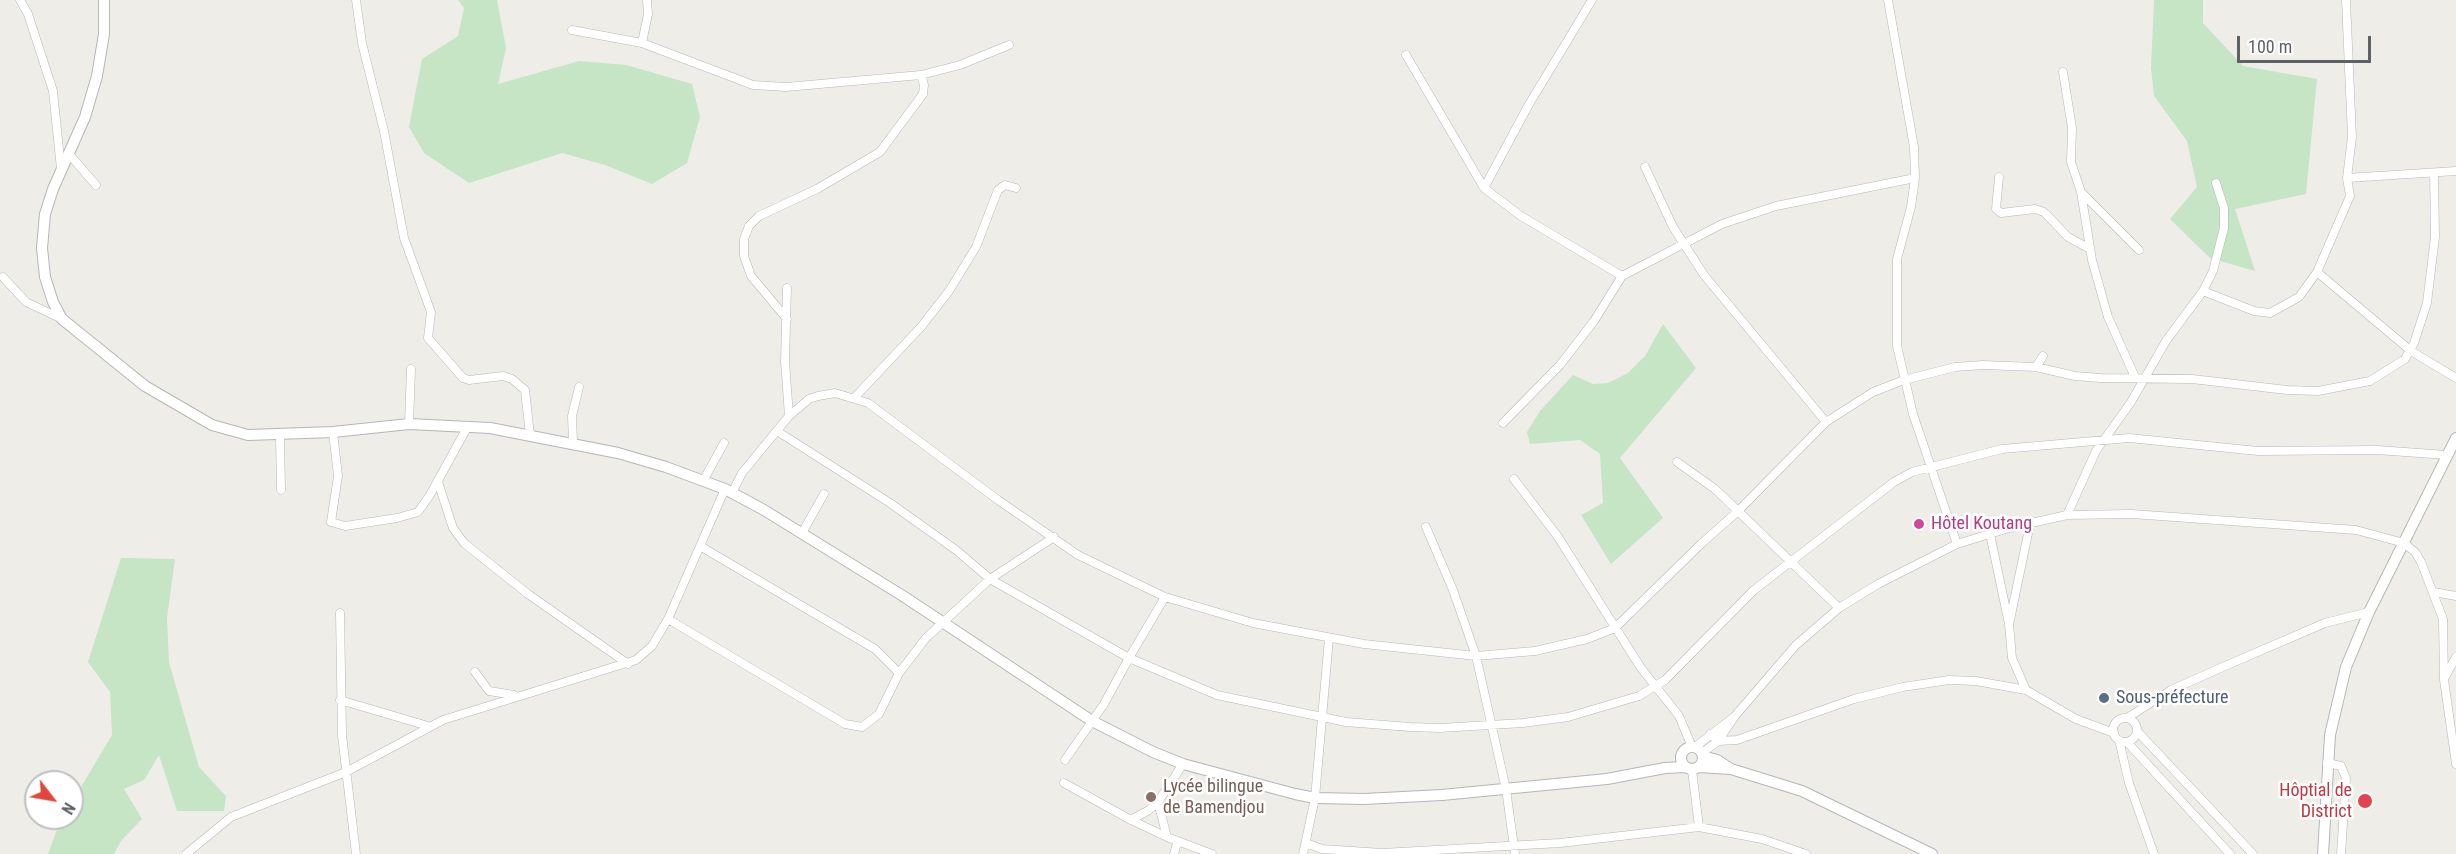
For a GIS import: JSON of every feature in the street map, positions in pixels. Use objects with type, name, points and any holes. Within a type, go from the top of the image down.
[{"type":"main road","points":[[104,0],[104,34],[97,76],[85,117],[61,169],[45,214],[42,248],[45,277],[53,302],[63,319],[145,386],[197,418],[226,431],[248,435],[333,432],[409,424],[468,426],[573,443],[628,456],[704,481],[729,491],[802,533],[943,622],[1092,721],[1153,752],[1183,764],[1314,798],[1364,798],[1506,789],[1607,779],[1689,765],[1731,770],[1802,791],[1932,854]]},
{"type":"main road","points":[[2323,854],[2330,735],[2346,667],[2369,612],[2456,438]]},
{"type":"main road","points":[[1689,765],[1685,749],[1698,751],[1731,770]]},
{"type":"main road","points":[[1689,765],[1698,751]]},
{"type":"street","points":[[20,0],[28,14],[53,91],[61,169]]},
{"type":"street","points":[[356,0],[362,43],[384,131],[404,238],[431,312],[428,338],[463,378],[469,380],[503,376],[512,379],[525,390],[530,435]]},
{"type":"street","points":[[642,43],[648,14],[646,0]]},
{"type":"street","points":[[1484,188],[1528,106],[1592,0]]},
{"type":"street","points":[[1888,0],[1914,147],[1915,178],[1911,207],[1900,244],[1895,274],[1897,346],[1904,380],[1957,543]]},
{"type":"street","points":[[2203,291],[2254,311],[2270,313],[2285,308],[2299,297],[2317,272],[2350,196],[2347,178],[2352,137],[2346,0]]},
{"type":"street","points":[[572,30],[642,43],[753,85],[786,87],[921,75],[960,65],[1009,45]]},
{"type":"street","points":[[1406,55],[1484,188],[1521,216],[1622,276]]},
{"type":"street","points":[[2062,72],[2072,128],[2071,162],[2081,192],[2090,249],[2108,317],[2135,377]]},
{"type":"street","points":[[787,319],[751,276],[744,256],[744,239],[749,226],[759,216],[817,189],[880,152],[923,94],[924,85],[921,75]]},
{"type":"street","points":[[68,153],[96,185]]},
{"type":"street","points":[[1645,167],[1682,244],[1739,319],[1826,422]]},
{"type":"street","points":[[2347,178],[2456,171]]},
{"type":"street","points":[[186,854],[231,817],[249,808],[312,788],[346,772],[428,726],[518,695],[628,664],[652,646],[668,619],[700,546],[729,491],[789,416],[809,399],[818,396],[836,393],[855,397],[898,422],[979,486],[1096,565],[1165,597],[1253,623],[1329,638],[1476,656],[1534,651],[1587,639],[1615,628],[1737,512],[1826,422],[1874,392],[1904,380],[1955,367],[2036,367],[2075,376],[2145,376],[2318,391],[2370,381],[2405,359],[2411,351],[2427,303],[2435,237],[2433,172]]},
{"type":"street","points":[[1999,177],[1996,209],[2001,213],[2035,209],[2044,212],[2068,237],[2090,249]]},
{"type":"street","points":[[1503,423],[1560,365],[1594,321],[1622,276],[1722,224],[1776,206],[1915,178]]},
{"type":"street","points":[[2067,514],[2103,440],[2203,291],[2213,271],[2224,228],[2224,208],[2216,183]]},
{"type":"street","points":[[855,397],[921,327],[949,291],[976,247],[998,189],[1005,185],[1016,188]]},
{"type":"street","points":[[2081,192],[2139,250]]},
{"type":"street","points":[[2317,272],[2411,351],[2456,378]]},
{"type":"street","points":[[3,277],[26,302],[63,319]]},
{"type":"street","points":[[787,288],[785,361],[789,416]]},
{"type":"street","points":[[2036,367],[2043,356]]},
{"type":"street","points":[[409,424],[411,369]]},
{"type":"street","points":[[573,443],[572,416],[579,387]]},
{"type":"street","points":[[333,432],[338,477],[331,522],[345,526],[414,514],[426,503],[468,426]]},
{"type":"street","points":[[777,430],[890,503],[956,550],[990,579],[1130,658],[1217,695],[1346,722],[1410,727],[1492,725],[1568,717],[1619,703],[1656,688],[1754,590],[1894,482],[1912,471],[2002,449],[2129,438],[2258,451],[2396,450],[2447,455]]},
{"type":"street","points":[[280,435],[281,490]]},
{"type":"street","points":[[704,481],[724,443]]},
{"type":"street","points":[[1677,462],[1701,477],[1839,608]]},
{"type":"street","points":[[1515,479],[1558,537],[1656,688],[1679,716],[1698,751]]},
{"type":"street","points":[[438,482],[453,528],[479,557],[628,664]]},
{"type":"street","points":[[802,533],[824,494]]},
{"type":"street","points":[[1718,741],[1735,716],[1796,645],[1839,608],[1878,584],[1957,543],[2067,514],[2132,514],[2220,522],[2324,526],[2364,531],[2404,543],[2415,552],[2434,592],[2443,619],[2444,680],[2456,764]]},
{"type":"street","points":[[2009,624],[2030,524]]},
{"type":"street","points":[[1426,527],[1454,590],[1476,656],[1506,789],[1514,850]]},
{"type":"street","points":[[1990,534],[2009,624],[2012,658],[2026,690]]},
{"type":"street","points":[[668,619],[853,727],[862,727],[879,714],[899,673],[926,638],[990,579],[1054,537]]},
{"type":"street","points":[[700,546],[875,649],[899,673]]},
{"type":"street","points":[[2434,592],[2456,596]]},
{"type":"street","points":[[1065,760],[1092,721],[1165,597]]},
{"type":"street","points":[[2154,854],[2127,774],[2116,722],[2127,718],[2171,690],[2225,666],[2325,623],[2369,612]]},
{"type":"street","points":[[340,613],[340,700],[356,854]]},
{"type":"street","points":[[1303,854],[1314,798],[1329,638]]},
{"type":"street","points":[[2444,680],[2456,657]]},
{"type":"street","points":[[475,672],[489,691],[518,695]]},
{"type":"street","points":[[1698,751],[1718,741],[1737,740],[1854,699],[1926,683],[1976,681],[2026,690],[2076,719],[2120,738],[2230,854]]},
{"type":"street","points":[[340,700],[428,726]]},
{"type":"street","points":[[1698,751],[1710,734],[1735,716]]},
{"type":"street","points":[[2120,738],[2134,738],[2137,731],[2136,724],[2127,718]]},
{"type":"street","points":[[2137,731],[2253,854]]},
{"type":"street","points":[[1710,734],[1718,741]]},
{"type":"street","points":[[2327,763],[2345,769],[2346,797],[2340,854]]},
{"type":"street","points":[[1131,820],[1158,802],[1183,764]]},
{"type":"street","points":[[1689,765],[1700,827]]},
{"type":"street","points":[[1064,783],[1177,843],[1212,854]]},
{"type":"street","points":[[1158,802],[1167,837]]},
{"type":"street","points":[[1306,843],[1322,849],[1348,852],[1514,850],[1700,827],[1762,839],[1806,854]]},
{"type":"street","points":[[198,842],[198,854]]},
{"type":"street","points":[[1174,854],[1177,843]]},
{"type":"green space","points":[[458,0],[497,0],[506,48],[498,84],[579,61],[626,65],[692,84],[700,117],[687,163],[652,184],[605,165],[562,153],[469,183],[424,153],[409,127],[422,59],[458,36],[464,8]]},
{"type":"green space","points":[[2154,0],[2203,0],[2203,23],[2243,66],[2317,79],[2306,194],[2235,209],[2255,271],[2210,258],[2170,219],[2197,187],[2187,141],[2154,96],[2151,68]]},
{"type":"green space","points":[[1663,324],[1696,368],[1620,458],[1663,518],[1611,564],[1581,515],[1603,503],[1600,454],[1580,440],[1530,444],[1527,432],[1540,411],[1573,375],[1593,384],[1608,383],[1628,373],[1645,356]]},
{"type":"green space","points":[[121,558],[175,559],[167,618],[169,662],[199,767],[226,796],[224,811],[177,811],[159,755],[144,780],[124,789],[142,819],[121,841],[114,854],[48,854],[57,830],[84,830],[84,782],[112,735],[110,692],[88,662]]},
{"type":"place","name":"Hôtel Koutang","points":[[1919,524]]},
{"type":"place","name":"Sous-préfecture","points":[[2104,698]]},
{"type":"place","name":"Lycée bilingue de Bamendjou","points":[[1151,797]]},
{"type":"place","name":"Hôptial de District","points":[[2365,801]]}]
